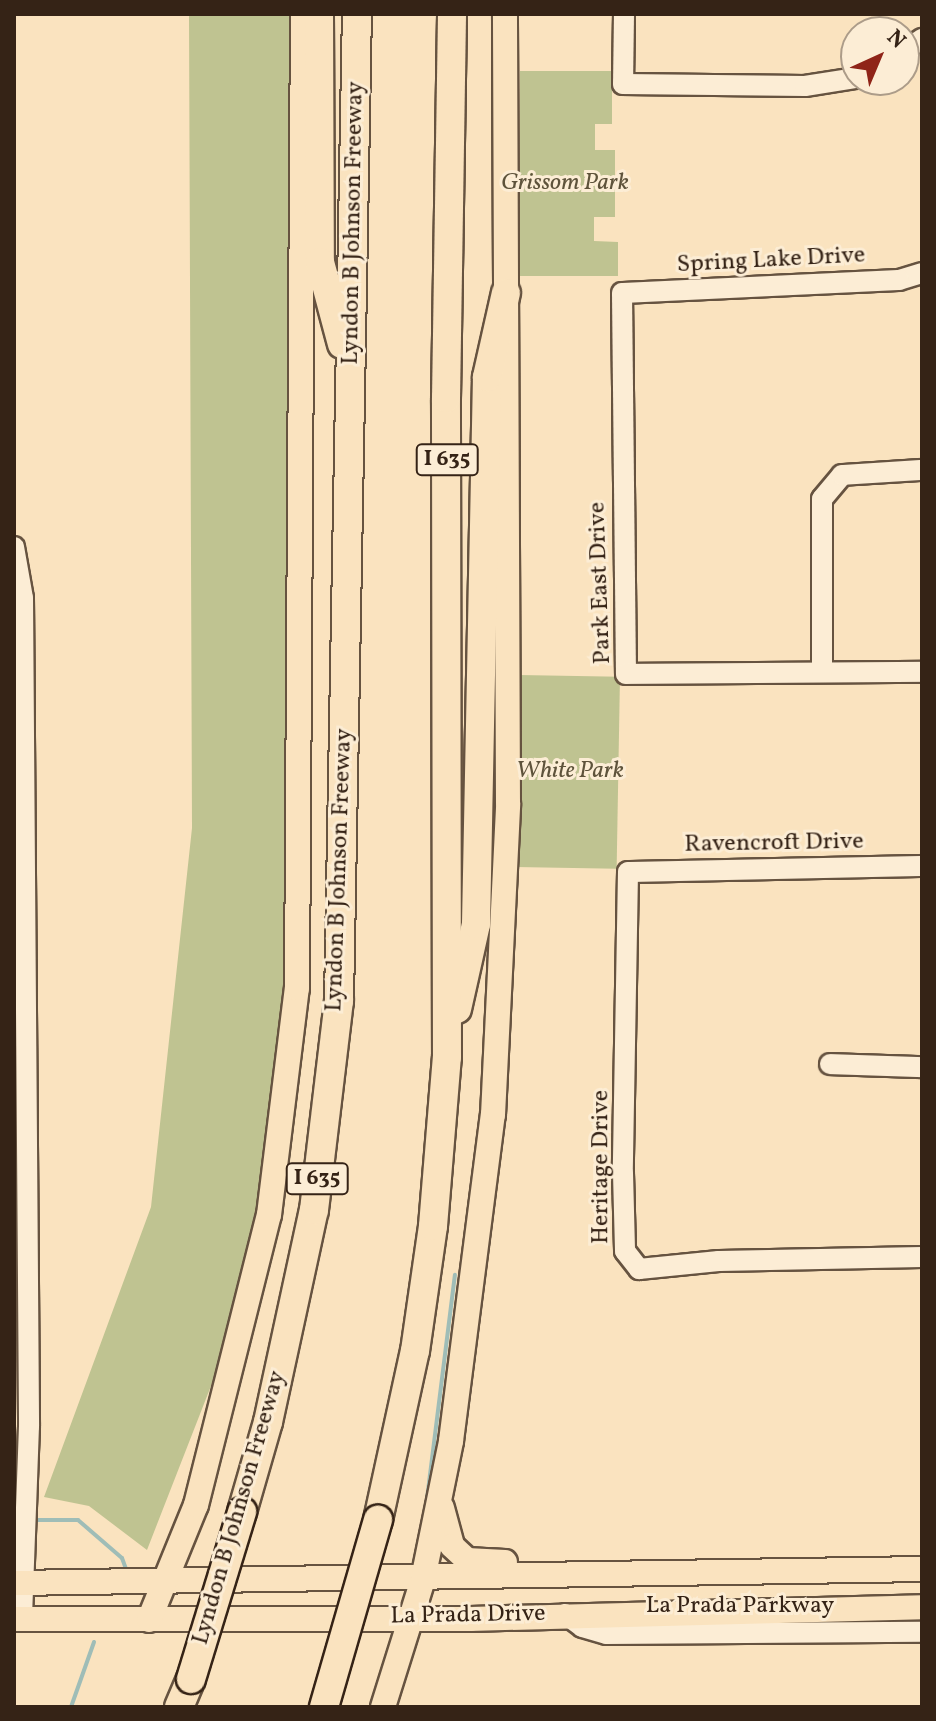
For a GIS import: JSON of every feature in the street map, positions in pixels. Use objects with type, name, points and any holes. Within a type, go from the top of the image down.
[{"type":"highway","points":[[319,14],[320,262],[351,380]]},
{"type":"highway","name":"Lyndon B Johnson Freeway","points":[[179,1707],[268,1422],[314,1210],[339,1001],[357,14]]},
{"type":"highway","name":"I 635","points":[[324,1707],[378,1520],[415,1351],[433,1226],[447,1057],[446,398],[452,14]]},
{"type":"highway","points":[[447,1057],[476,924],[487,377],[506,293]]},
{"type":"main road","name":"Lyndon B Johnson Freeway","points":[[149,1620],[196,1505],[269,1215],[297,988],[303,14]]},
{"type":"main road","points":[[383,1707],[413,1618],[441,1496],[472,1312],[493,1115],[508,803],[505,14]]},
{"type":"main road","points":[[441,1496],[452,1546],[467,1560],[620,1564],[655,1573]]},
{"type":"main road","name":"La Prada Drive","points":[[19,1583],[922,1569]]},
{"type":"main road","name":"La Prada Drive","points":[[18,1618],[413,1618],[922,1607]]},
{"type":"street","points":[[624,14],[623,84],[805,86],[840,81]]},
{"type":"street","name":"Spring Lake Drive","points":[[622,293],[899,280],[922,273]]},
{"type":"street","name":"Park East Drive","points":[[622,293],[626,674],[922,672]]},
{"type":"street","points":[[822,672],[822,499],[842,475],[922,470]]},
{"type":"street","points":[[14,547],[23,598],[27,1500],[18,1618]]},
{"type":"street","name":"Ravencroft Drive","points":[[628,872],[922,866]]},
{"type":"street","name":"Heritage Drive","points":[[628,872],[623,1173],[625,1251],[631,1265],[639,1269],[719,1261],[922,1257]]},
{"type":"street","points":[[830,1064],[922,1067]]},
{"type":"street","name":"La Prada Parkway","points":[[565,1614],[582,1627],[606,1634],[922,1632]]},
{"type":"green space","points":[[189,14],[304,14],[308,950],[304,1027],[278,1214],[147,1550],[89,1506],[44,1497],[151,1207],[192,828]]},
{"type":"green space","name":"Grissom Park","points":[[520,71],[612,71],[612,124],[595,124],[595,150],[615,150],[615,217],[594,217],[594,241],[618,242],[618,276],[520,276]]},
{"type":"green space","name":"White Park","points":[[519,675],[620,677],[617,869],[516,867]]},
{"type":"waterway","points":[[426,1507],[455,1275]]},
{"type":"waterway","points":[[32,1520],[78,1520],[122,1558],[127,1572]]},
{"type":"waterway","points":[[71,1707],[94,1642]]}]
